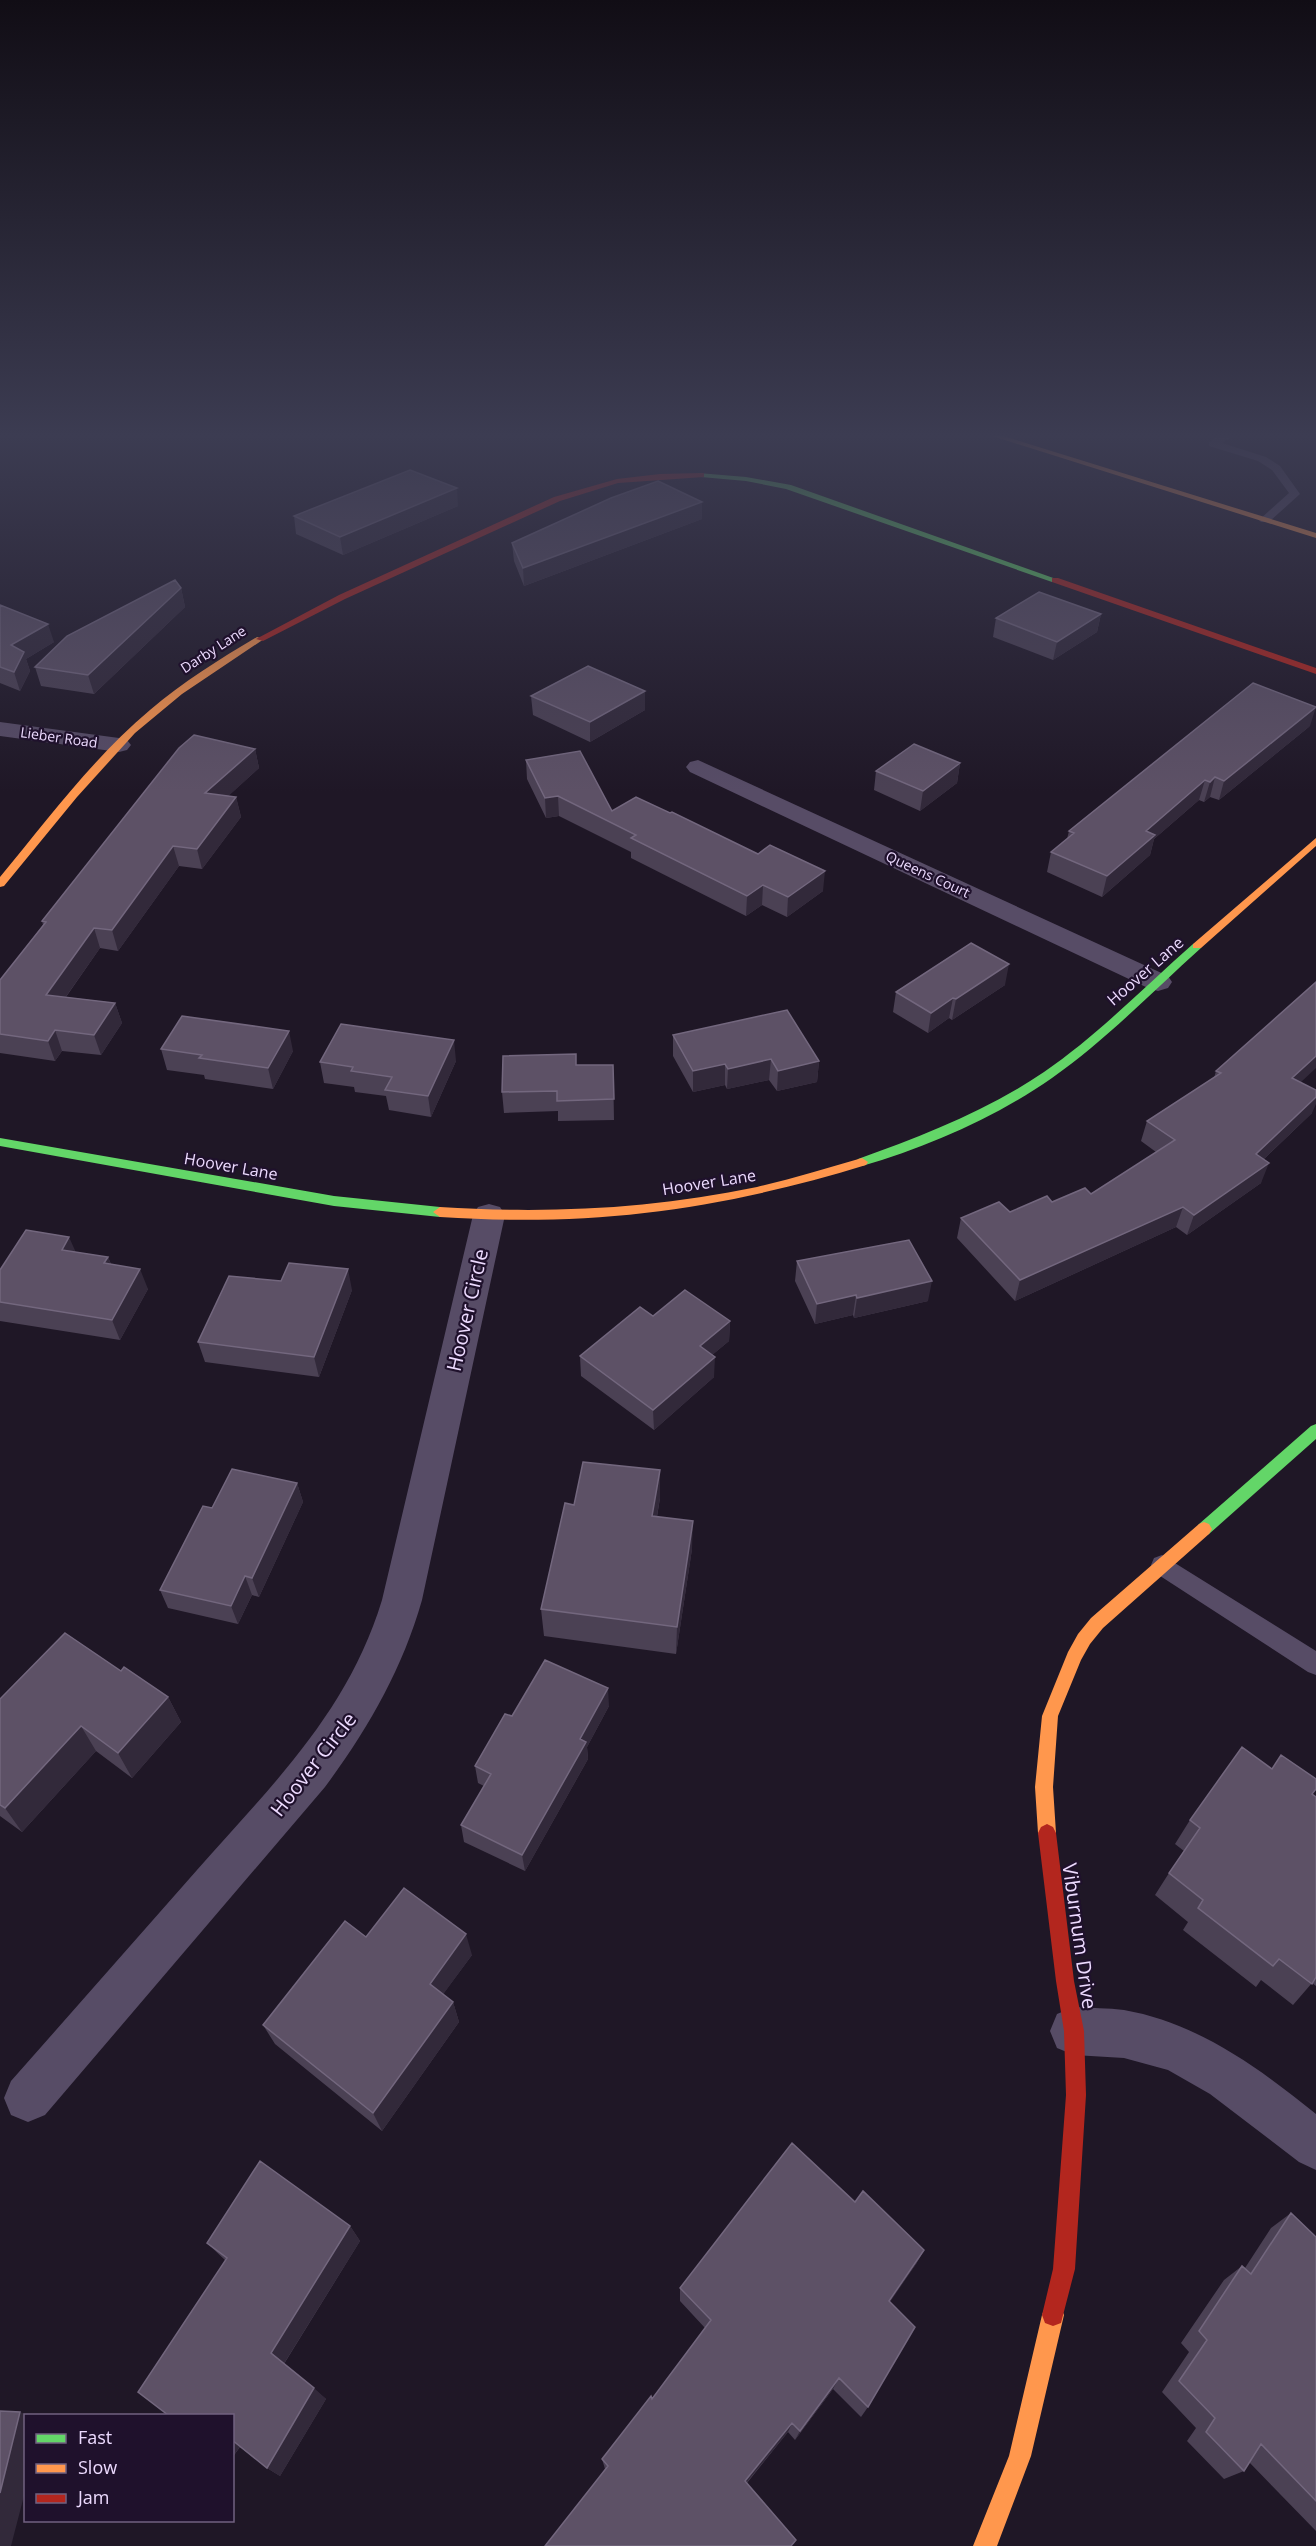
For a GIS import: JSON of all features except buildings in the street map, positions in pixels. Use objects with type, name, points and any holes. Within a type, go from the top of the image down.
[{"type":"street","name":"Darby Lane","points":[[0,884],[119,745],[155,710],[204,672],[295,619],[438,554]]},
{"type":"street","name":"Darby Lane","points":[[982,554],[1316,670]]},
{"type":"street","name":"Lieber Road","points":[[0,729],[119,745]]},
{"type":"street","name":"Queens Court","points":[[698,767],[1158,982]]},
{"type":"street","name":"Hoover Lane","points":[[0,1142],[334,1201],[385,1208],[489,1215],[569,1214],[709,1200],[822,1176],[891,1153],[984,1113],[1048,1075],[1071,1058],[1316,841]]},
{"type":"street","name":"Hoover Circle","points":[[28,2098],[310,1773],[349,1722],[359,1704],[395,1626],[489,1215]]},
{"type":"street","name":"Viburnum Drive","points":[[985,2546],[1020,2456],[1064,2269],[1076,2095],[1074,2031],[1065,1981],[1044,1811],[1050,1716],[1065,1676],[1084,1639],[1097,1623],[1316,1430]]},
{"type":"street","points":[[1074,2031],[1124,2034],[1184,2051],[1242,2085],[1316,2145]]},
{"type":"lane","points":[[1162,1565],[1316,1664]]},
{"type":"traffic: fast","points":[[980,554],[1055,580]]},
{"type":"traffic: fast","points":[[862,1162],[958,1125],[1004,1102],[1048,1075],[1124,1013],[1197,946]]},
{"type":"traffic: fast","points":[[0,1142],[334,1201],[440,1212]]},
{"type":"traffic: fast","points":[[1204,1529],[1316,1430]]},
{"type":"traffic: slow","points":[[0,884],[73,795],[132,731],[178,692],[260,639]]},
{"type":"traffic: slow","points":[[1197,946],[1316,841]]},
{"type":"traffic: slow","points":[[440,1212],[547,1216],[654,1209],[759,1191],[862,1162]]},
{"type":"traffic: slow","points":[[1047,1833],[1044,1787],[1050,1716],[1074,1657],[1084,1639],[1097,1623],[1204,1529]]},
{"type":"traffic: slow","points":[[985,2546],[1020,2456],[1053,2315]]},
{"type":"traffic: jam","points":[[260,639],[342,597],[437,554]]},
{"type":"traffic: jam","points":[[1055,580],[1316,671]]},
{"type":"traffic: jam","points":[[1047,1833],[1065,1981],[1074,2031],[1076,2095],[1064,2269],[1053,2315]]}]
